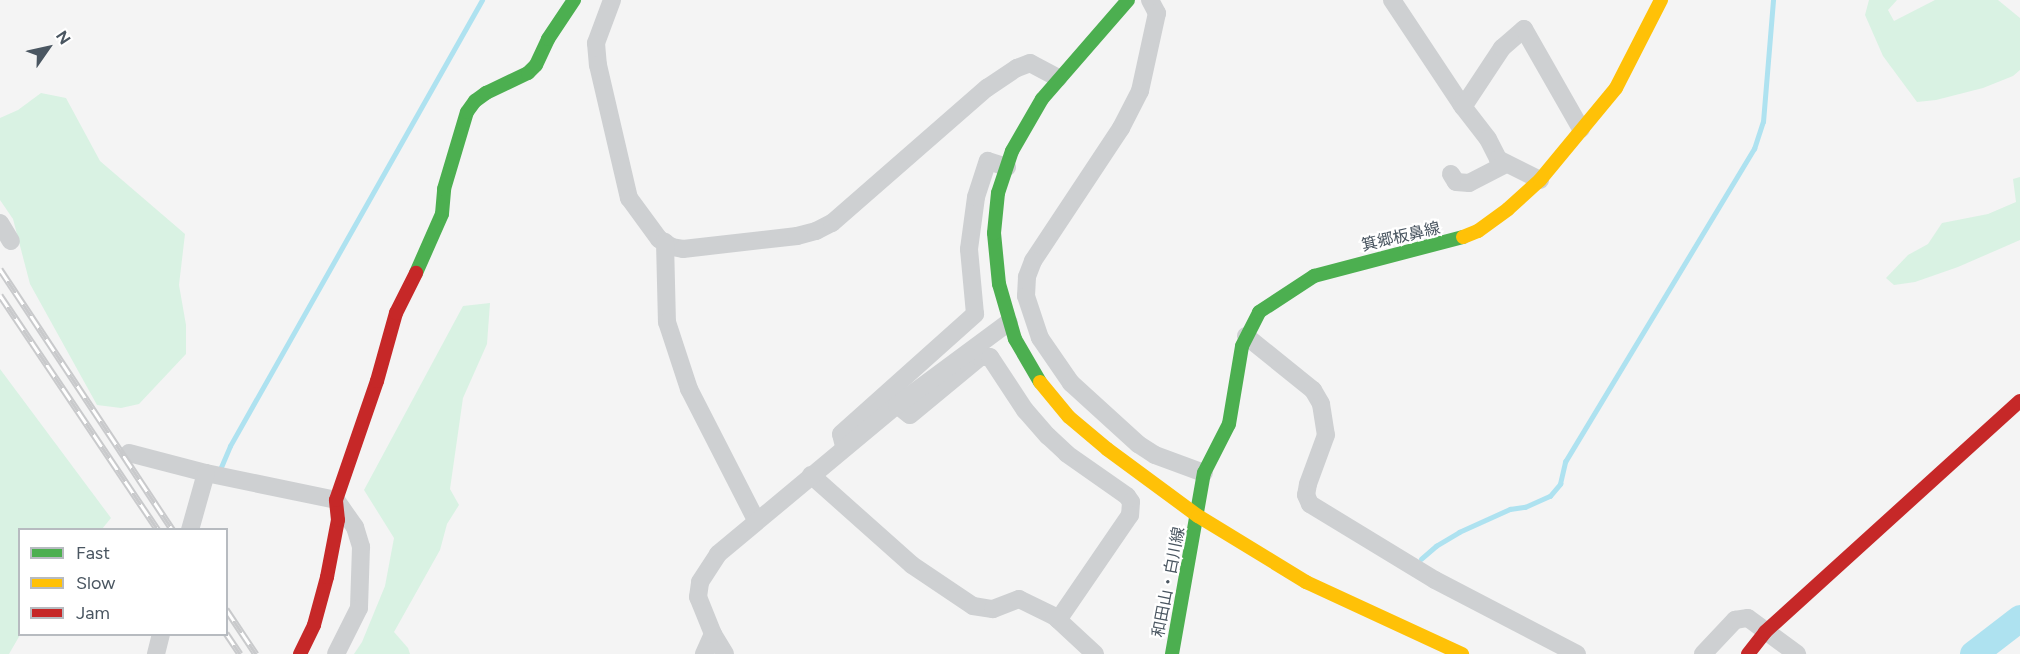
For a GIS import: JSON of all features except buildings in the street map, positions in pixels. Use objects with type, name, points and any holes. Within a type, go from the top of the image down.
[{"type":"main road","points":[[300,654],[314,625],[327,578],[338,520],[336,500],[377,381],[396,313],[434,237],[442,214],[444,189],[467,112],[475,101],[486,93],[528,73],[536,65],[548,39],[574,0]]},
{"type":"main road","points":[[1128,0],[1058,78],[1025,126],[998,193],[994,233],[999,284],[1010,322],[1034,375],[1044,391],[1069,417],[1107,449],[1198,516],[1306,582],[1462,654]]},
{"type":"main road","name":"箕郷板鼻線","points":[[1198,516],[1204,473],[1229,424],[1234,408],[1239,358],[1246,336],[1259,312],[1304,281],[1338,269],[1452,242],[1489,224],[1540,180],[1616,88],[1661,0]]},
{"type":"main road","points":[[1748,654],[1765,632],[2020,401]]},
{"type":"main road","name":"和田山・白川線","points":[[1172,654],[1198,516]]},
{"type":"street","points":[[612,0],[596,43],[598,65],[629,198],[640,216],[665,242],[683,249],[797,236],[816,231],[832,223],[987,88],[1017,68],[1030,63],[1058,78]]},
{"type":"street","points":[[1150,0],[1157,13],[1146,74],[1140,91],[1106,152],[1032,261],[1027,277],[1026,296],[1040,338],[1071,383],[1138,444],[1155,455],[1204,473]]},
{"type":"street","points":[[1392,0],[1463,107],[1484,132],[1498,159],[1540,180]]},
{"type":"street","points":[[1463,107],[1503,48],[1524,29],[1581,129]]},
{"type":"street","points":[[844,447],[842,434],[975,314],[969,249],[976,197],[988,161],[1007,167]]},
{"type":"street","points":[[1450,174],[1456,182],[1469,183],[1506,164]]},
{"type":"street","points":[[0,223],[11,241]]},
{"type":"street","points":[[665,242],[667,322],[689,389],[756,520]]},
{"type":"street","points":[[725,654],[713,634],[698,597],[700,582],[718,554],[844,447],[1010,322]]},
{"type":"street","points":[[1246,336],[1313,390],[1321,404],[1326,435],[1308,484],[1306,495],[1310,504],[1543,646],[1577,654]]},
{"type":"street","points":[[897,405],[910,415],[980,357],[990,357],[1025,410],[1048,436],[1067,454],[1127,496],[1131,502],[1130,515],[1058,620]]},
{"type":"street","points":[[129,453],[206,473],[336,500],[355,526],[361,547],[359,608],[336,654]]},
{"type":"street","points":[[191,528],[206,473]]},
{"type":"street","points":[[812,475],[912,565],[973,606],[993,609],[1019,599],[1058,620],[1095,654]]},
{"type":"street","points":[[1703,654],[1735,620],[1748,618],[1797,654]]},
{"type":"street","points":[[704,654],[713,634]]},
{"type":"street","points":[[156,654],[160,636]]},
{"type":"green space","points":[[1869,0],[1897,0],[1888,10],[1894,21],[1935,0],[1998,0],[2020,18],[2020,70],[2013,76],[1983,88],[1936,100],[1917,102],[1883,56],[1865,15]]},
{"type":"green space","points":[[41,93],[66,98],[100,161],[185,234],[179,285],[186,325],[186,354],[139,404],[121,408],[97,405],[30,284],[13,219],[0,200],[0,118],[18,110]]},
{"type":"green space","points":[[2020,177],[2020,240],[1958,267],[1915,282],[1894,285],[1886,278],[1908,255],[1928,244],[1942,223],[1988,214],[2016,202],[2013,179]]},
{"type":"green space","points":[[490,303],[487,344],[463,398],[450,489],[459,505],[447,524],[440,550],[394,632],[408,648],[410,654],[354,654],[362,642],[385,586],[394,538],[364,490],[463,306]]},
{"type":"green space","points":[[0,369],[111,518],[103,528],[18,528],[19,636],[9,654],[0,654]]},
{"type":"waterway","points":[[219,472],[230,446],[482,0]]},
{"type":"waterway","points":[[1421,559],[1436,546],[1459,532],[1510,509],[1525,507],[1550,496],[1560,484],[1565,462],[1754,149],[1763,122],[1773,0]]},
{"type":"waterway","points":[[1973,654],[2020,618]]},
{"type":"railway","points":[[0,269],[172,528]]},
{"type":"railway","points":[[0,295],[157,528]]},
{"type":"railway","points":[[228,612],[256,654]]},
{"type":"railway","points":[[228,636],[240,654]]},
{"type":"traffic: fast","points":[[416,273],[442,214],[444,189],[467,112],[475,101],[486,93],[528,73],[536,65],[548,39],[574,0]]},
{"type":"traffic: fast","points":[[1040,382],[1015,339],[999,284],[994,233],[998,193],[1012,151],[1042,99],[1128,0]]},
{"type":"traffic: fast","points":[[1172,654],[1204,473],[1229,424],[1242,346],[1259,312],[1314,276],[1463,237]]},
{"type":"traffic: slow","points":[[1463,237],[1478,231],[1508,209],[1540,180],[1616,88],[1661,0]]},
{"type":"traffic: slow","points":[[1040,382],[1069,417],[1107,449],[1198,516],[1306,582],[1462,654]]},
{"type":"traffic: jam","points":[[300,654],[314,625],[327,577],[338,520],[336,500],[377,381],[396,313],[416,273]]},
{"type":"traffic: jam","points":[[1748,654],[1765,632],[2020,401]]}]
